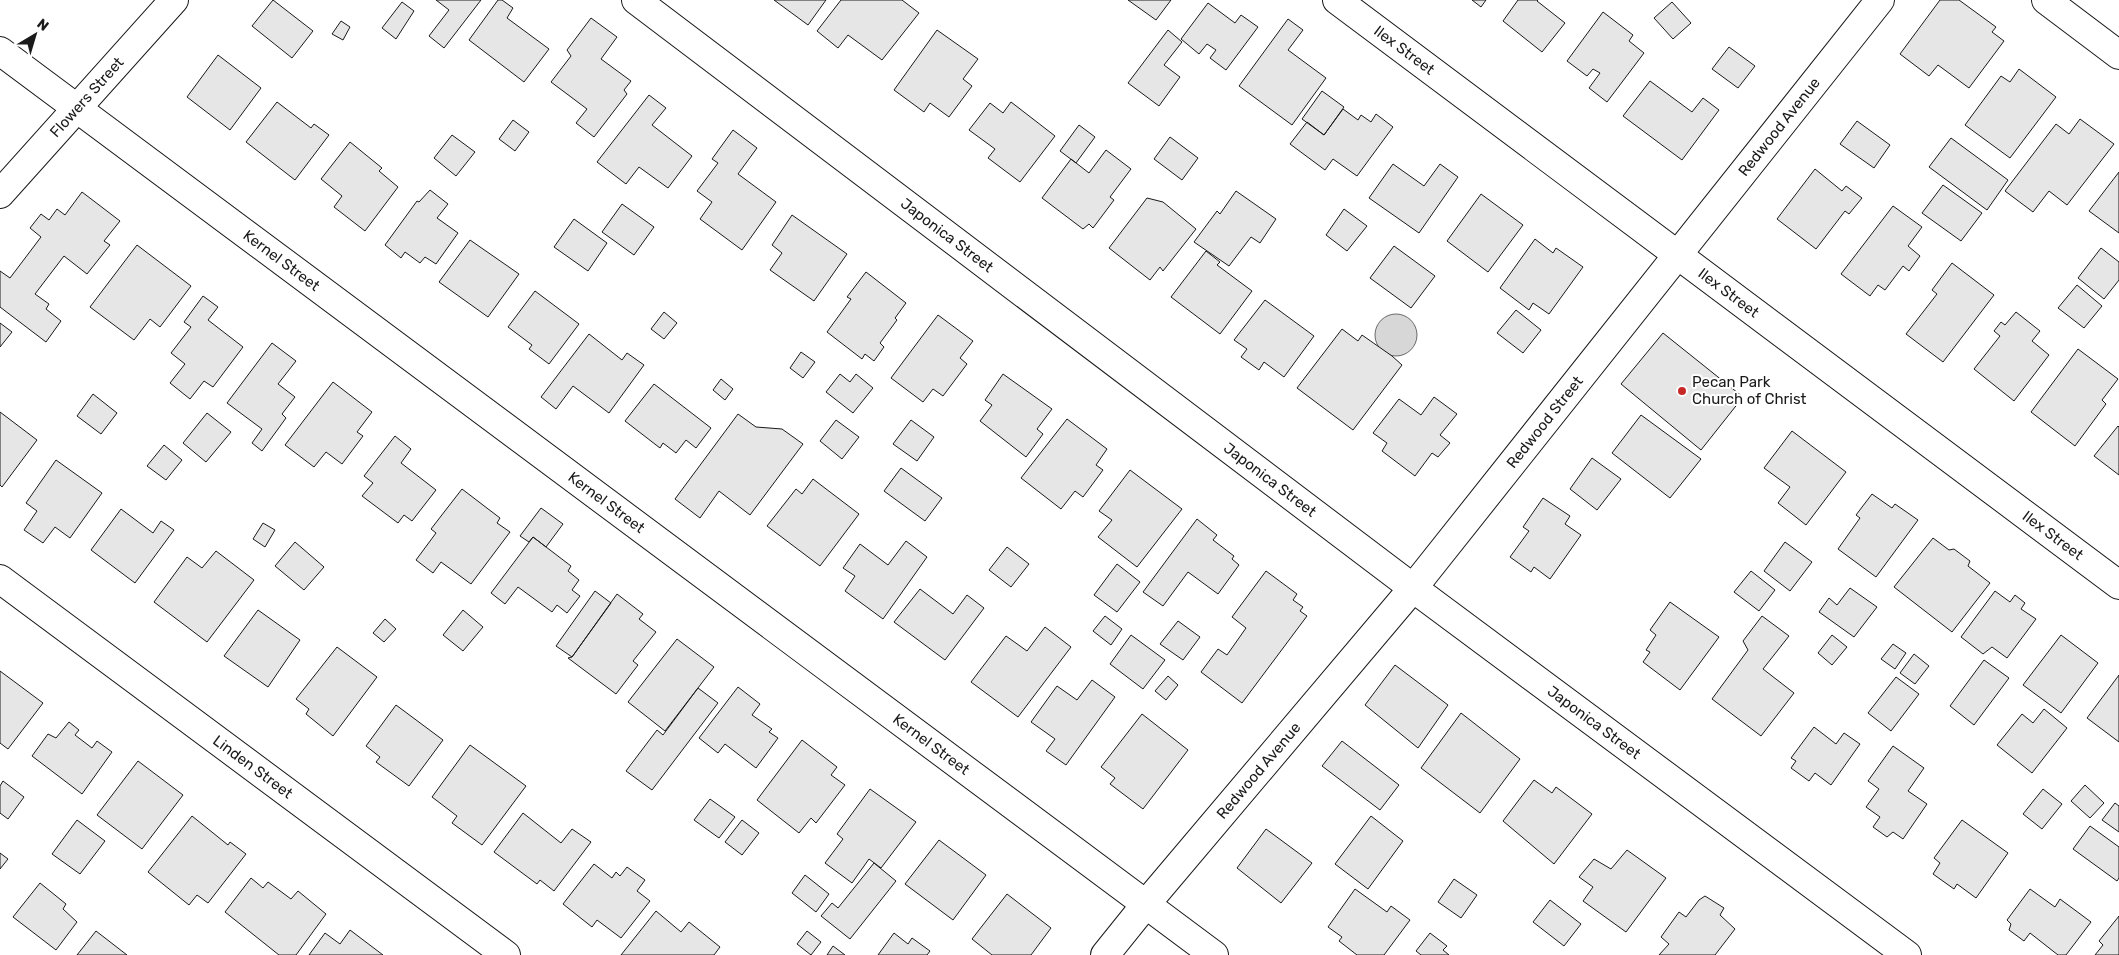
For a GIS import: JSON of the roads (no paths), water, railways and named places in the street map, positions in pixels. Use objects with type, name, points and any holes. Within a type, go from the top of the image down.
[{"type":"street","name":"Flowers Street","points":[[0,194],[174,0]]},
{"type":"street","name":"Japonica Street","points":[[636,0],[1413,588],[1907,955]]},
{"type":"street","name":"Ilex Street","points":[[1337,0],[2119,585]]},
{"type":"street","name":"Redwood Avenue","points":[[1676,255],[1880,0]]},
{"type":"street","points":[[2046,0],[2119,55]]},
{"type":"street","name":"Kernel Street","points":[[0,51],[1214,955]]},
{"type":"street","name":"Redwood Street","points":[[1413,588],[1676,255]]},
{"type":"street","name":"Linden Street","points":[[0,579],[506,955]]},
{"type":"street","name":"Redwood Avenue","points":[[1105,955],[1413,588]]},
{"type":"place","name":"Pecan Park Church of Christ","points":[[1682,391]]}]
